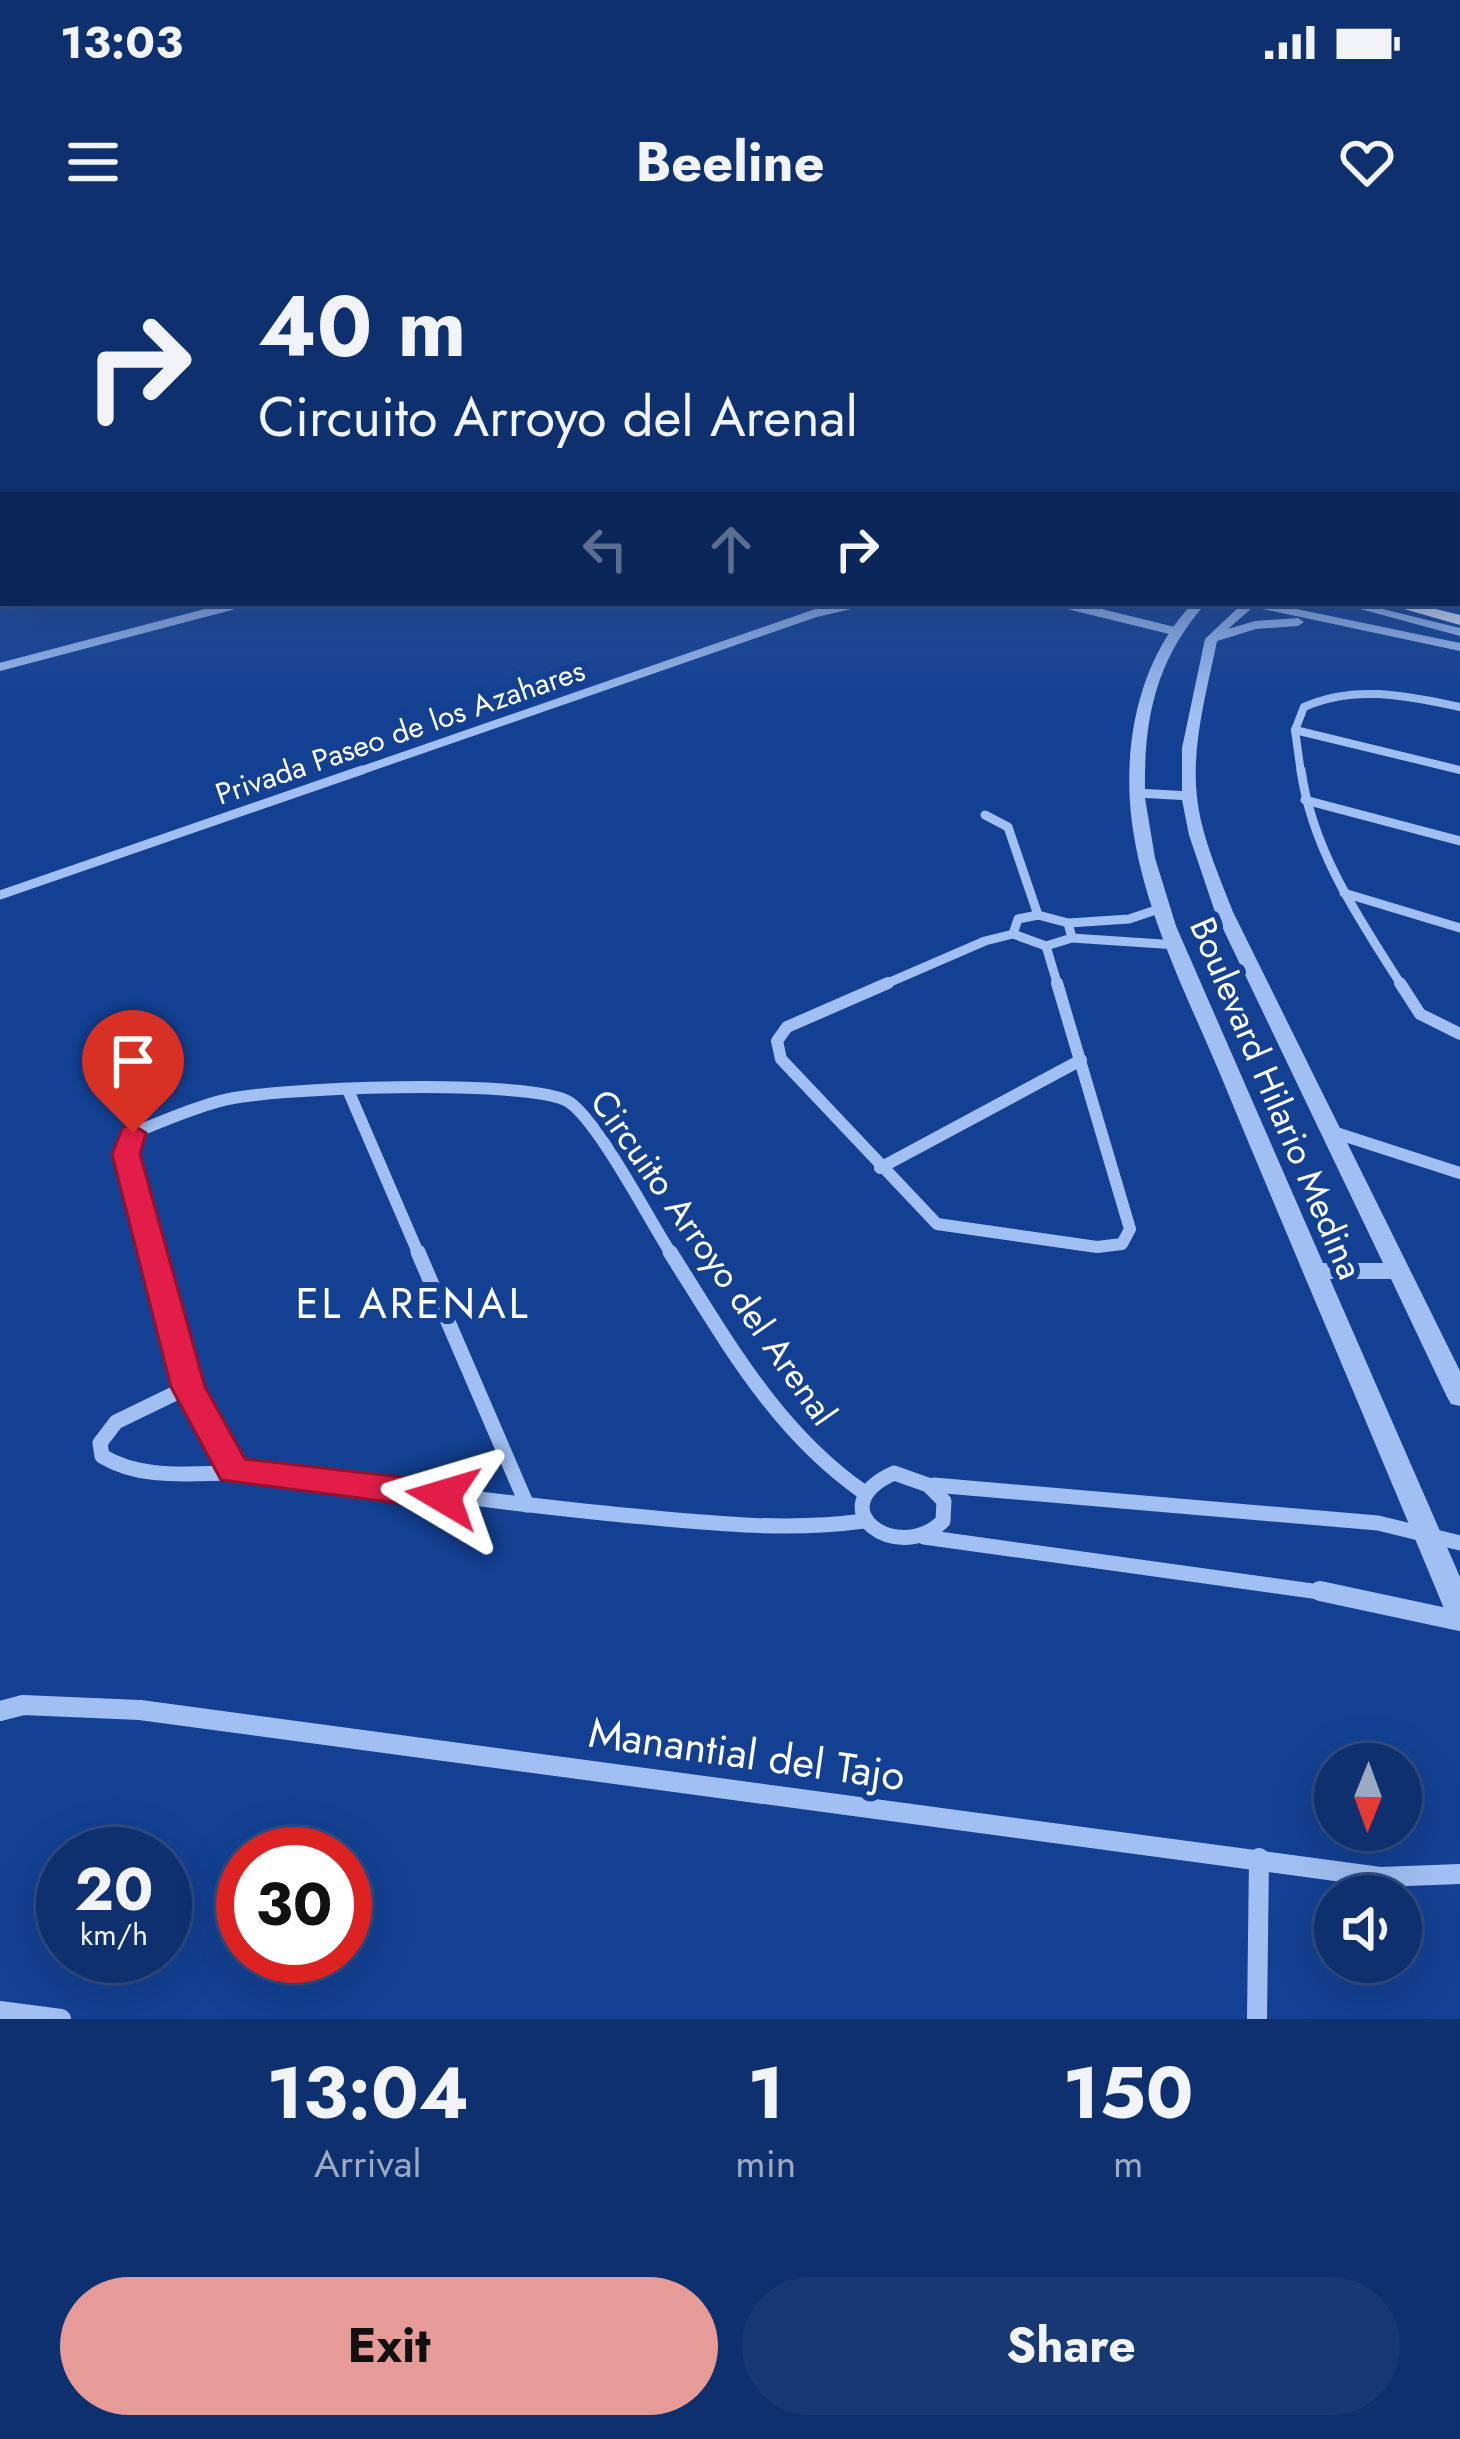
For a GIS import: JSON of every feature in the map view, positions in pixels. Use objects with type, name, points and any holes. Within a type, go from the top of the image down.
[{"type":"main road","points":[[1403,606],[1460,620]]},
{"type":"street","points":[[0,667],[232,606]]},
{"type":"street","name":"Privada Paseo de los Azahares","points":[[816,613],[826,606]]},
{"type":"street","name":"Privada Paseo de los Azahares","points":[[0,895],[846,606]]},
{"type":"street","points":[[1072,606],[1174,631]]},
{"type":"street","name":"Boulevard Hilario Medina","points":[[1197,606],[1174,631],[1147,709],[1136,793],[1162,908],[1460,1611]]},
{"type":"street","points":[[1211,639],[1248,606]]},
{"type":"street","points":[[1265,606],[1460,649]]},
{"type":"street","points":[[1356,606],[1460,632]]},
{"type":"street","points":[[1211,639],[1275,622],[1391,632]]},
{"type":"street","name":"Boulevard Hilario Medina","points":[[1211,639],[1193,712],[1189,796],[1224,912],[1460,1397]]},
{"type":"street","points":[[1460,707],[1380,694],[1330,696],[1304,707],[1295,730],[1305,800],[1343,893],[1420,1014],[1460,1034]]},
{"type":"street","points":[[1295,730],[1460,770]]},
{"type":"street","points":[[1136,793],[1189,796]]},
{"type":"street","points":[[1305,800],[1460,841]]},
{"type":"street","points":[[986,815],[1008,827],[1038,915]]},
{"type":"street","points":[[1343,893],[1460,928]]},
{"type":"street","points":[[1013,934],[1012,923],[1038,915],[1068,923],[1129,919],[1162,908]]},
{"type":"street","points":[[1068,923],[1072,938]]},
{"type":"street","points":[[1046,946],[1130,1229],[1122,1244],[1097,1247],[938,1224],[781,1059],[777,1041],[787,1027],[985,941],[1013,934],[1046,946],[1072,938],[1177,945]]},
{"type":"street","points":[[880,1168],[1082,1060]]},
{"type":"street","name":"Circuito Arroyo del Arenal","points":[[234,1471],[188,1387],[126,1154],[133,1133],[144,1125],[221,1100],[294,1090],[521,1091],[567,1100],[618,1168],[759,1392],[818,1460],[862,1491]]},
{"type":"street","points":[[348,1090],[527,1505]]},
{"type":"street","points":[[1333,1132],[1460,1173]]},
{"type":"street","points":[[1313,1271],[1399,1270]]},
{"type":"street","points":[[188,1387],[116,1422],[100,1443],[102,1456],[114,1467],[132,1470],[234,1471],[527,1505],[816,1529],[864,1520]]},
{"type":"street","points":[[1460,1543],[1378,1523],[934,1485],[916,1475],[894,1473],[875,1478],[862,1491],[859,1505],[864,1520],[880,1534],[902,1540],[924,1538],[1308,1588],[1460,1622]]},
{"type":"street","points":[[924,1538],[939,1528],[946,1514],[944,1499],[934,1485]]},
{"type":"street","name":"Manantial del Tajo","points":[[0,1711],[23,1705],[140,1710],[1380,1876],[1460,1874]]},
{"type":"street","points":[[1257,2019],[1258,1858]]},
{"type":"street","points":[[0,2011],[61,2019]]},
{"type":"district","name":"EL ARENAL","points":[[413,1303]]},
{"type":"route","points":[[133,1133],[126,1154],[188,1387],[234,1471],[443,1496]]}]
